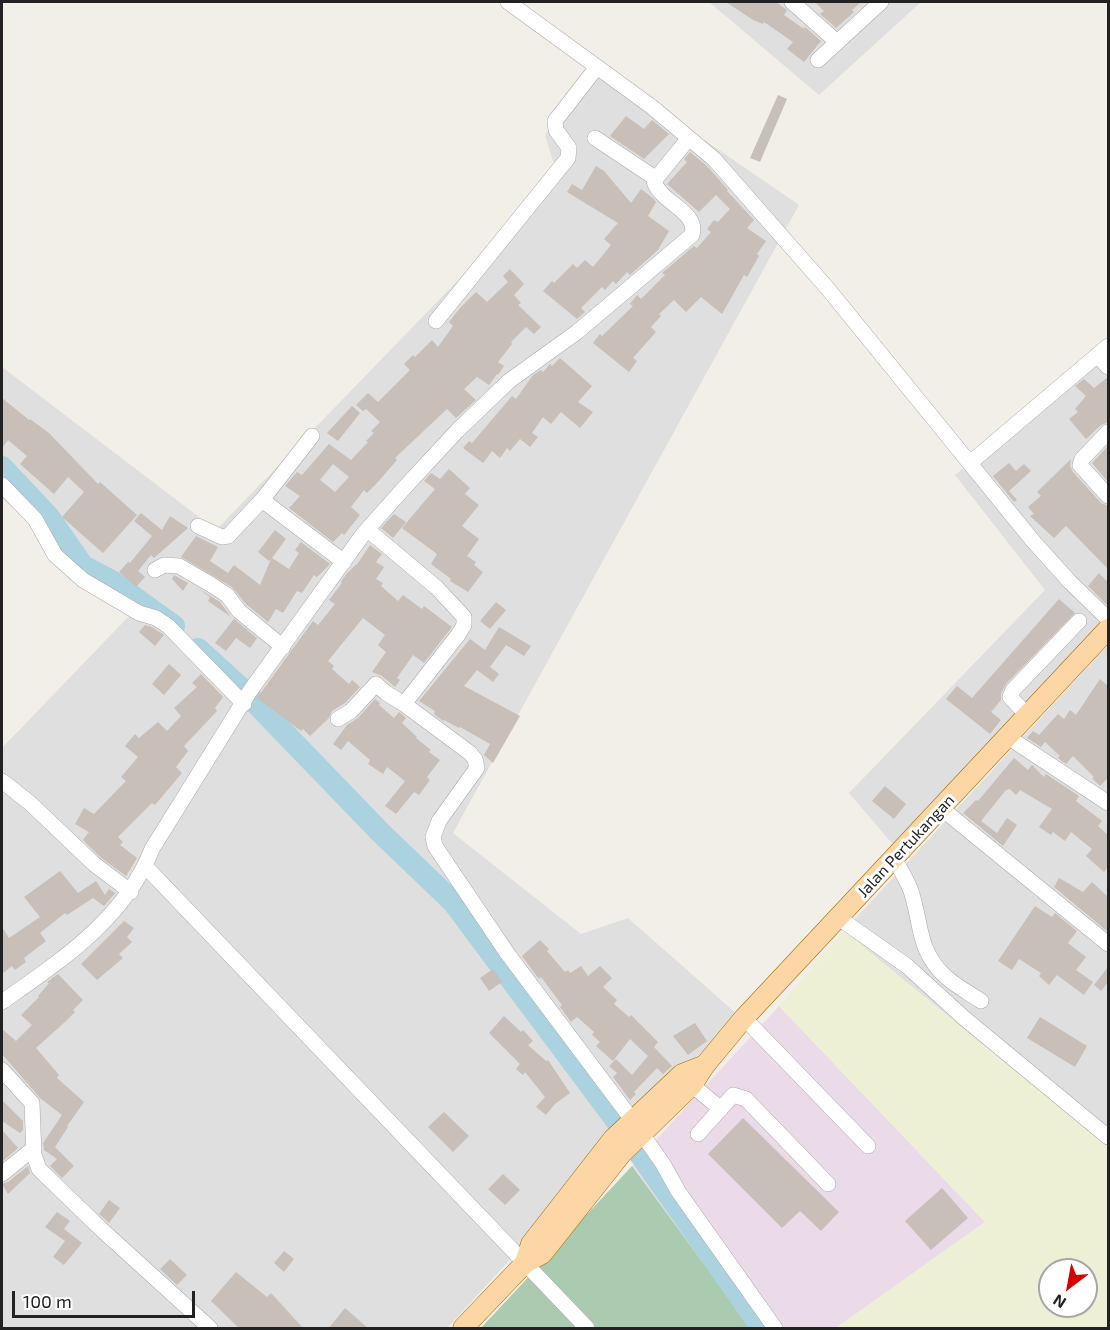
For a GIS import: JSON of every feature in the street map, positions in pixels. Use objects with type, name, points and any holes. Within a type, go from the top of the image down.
[{"type":"main road","name":"Jalan Pertukangan","points":[[629,1136],[692,1086],[705,1065],[744,1018],[1108,629]]},
{"type":"main road","name":"Jalan Pertukangan","points":[[629,1136],[682,1074],[705,1065]]},
{"type":"main road","points":[[463,1329],[525,1263],[542,1254],[629,1136]]},
{"type":"street","points":[[508,2],[652,107],[714,159],[828,289],[1041,550],[1108,619]]},
{"type":"street","points":[[792,2],[837,42]]},
{"type":"street","points":[[818,60],[881,2]]},
{"type":"street","points":[[436,321],[568,158],[569,148],[556,130],[555,121],[597,67]]},
{"type":"street","points":[[595,138],[655,178]]},
{"type":"street","points":[[2,1002],[47,970],[111,917],[131,892],[146,866],[152,849],[247,697],[368,530],[457,431],[509,381],[577,332],[692,235],[694,228],[691,219],[656,190],[655,178],[689,138]]},
{"type":"street","points":[[970,463],[1103,350],[1108,367]]},
{"type":"street","points":[[1108,432],[1082,459],[1080,465],[1108,496]]},
{"type":"street","points":[[198,526],[222,537],[228,536],[262,500],[312,436]]},
{"type":"street","points":[[2,484],[39,525],[55,555],[83,580],[140,613],[156,618],[168,626],[247,697]]},
{"type":"street","points":[[262,500],[344,562]]},
{"type":"street","points":[[368,530],[436,588],[464,617],[464,625],[458,635],[404,704]]},
{"type":"street","points":[[155,570],[164,565],[178,566],[210,584],[228,595],[239,611],[283,647]]},
{"type":"street","points":[[1028,716],[1010,697],[1013,690],[1079,621]]},
{"type":"street","points":[[338,719],[351,711],[376,684],[475,759],[477,768],[439,821],[433,837],[435,846],[629,1136],[663,1164],[678,1191],[775,1329]]},
{"type":"street","points":[[1008,737],[1108,802]]},
{"type":"street","points":[[2,781],[30,803],[94,864],[131,892]]},
{"type":"street","points":[[941,808],[1108,944]]},
{"type":"street","points":[[894,858],[910,888],[918,913],[920,934],[929,957],[946,977],[981,1001]]},
{"type":"street","points":[[146,866],[587,1329]]},
{"type":"street","points":[[839,918],[907,966],[964,1018],[1108,1137]]},
{"type":"street","points":[[744,1018],[868,1146]]},
{"type":"street","points":[[2,1070],[33,1103],[34,1148],[39,1169],[210,1329]]},
{"type":"street","points":[[692,1086],[721,1109]]},
{"type":"street","points":[[698,1134],[733,1095],[746,1099],[828,1184]]},
{"type":"street","points":[[2,1174],[34,1148]]},
{"type":"shaded area","points":[[709,2],[921,2],[819,95]]},
{"type":"shaded area","points":[[600,68],[799,205],[453,833],[581,934],[628,918],[737,1014],[447,1328],[2,1328],[2,748],[129,616],[2,498],[2,367],[216,530],[558,177],[545,135]]},
{"type":"shaded area","points":[[1108,349],[1108,619],[896,848],[849,793],[1045,590],[955,475]]},
{"type":"shaded area","points":[[1108,645],[1108,1147],[844,931]]},
{"type":"shaded area","points":[[779,1006],[985,1222],[836,1328],[751,1328],[632,1166]]},
{"type":"green space","points":[[844,931],[1108,1147],[1108,1328],[836,1328],[985,1222],[779,1006]]},
{"type":"green space","points":[[632,1166],[751,1328],[481,1328]]},
{"type":"building","points":[[726,2],[776,2],[787,10],[784,15],[804,29],[805,27],[821,41],[804,62],[787,49],[793,42],[764,22],[763,24],[753,20]]},
{"type":"building","points":[[815,2],[861,2],[852,10],[854,12],[836,28],[820,14],[824,11]]},
{"type":"building","points":[[778,95],[787,99],[760,162],[750,158]]},
{"type":"building","points":[[626,116],[644,129],[652,120],[669,134],[644,159],[610,136]]},
{"type":"building","points":[[690,152],[707,166],[754,220],[747,228],[766,241],[757,254],[759,256],[747,277],[744,275],[722,314],[701,297],[686,312],[674,300],[659,314],[661,316],[651,327],[656,332],[633,358],[637,361],[629,372],[593,343],[600,334],[602,336],[633,306],[630,304],[637,295],[641,299],[665,275],[662,273],[694,246],[697,248],[711,232],[707,229],[714,220],[718,222],[730,209],[716,195],[699,212],[667,184],[687,162],[684,159]]},
{"type":"building","points":[[596,166],[604,171],[631,203],[641,189],[653,198],[656,202],[648,216],[669,231],[658,250],[630,275],[627,272],[616,284],[613,281],[605,290],[602,287],[581,308],[585,312],[577,319],[543,291],[573,264],[577,268],[585,260],[593,267],[611,245],[604,239],[618,223],[567,192],[572,184],[582,190]]},
{"type":"building","points":[[510,269],[524,284],[514,295],[521,303],[518,305],[541,327],[534,334],[526,327],[511,342],[512,344],[498,362],[504,366],[489,385],[477,377],[464,389],[476,400],[456,418],[447,409],[395,458],[397,460],[367,493],[364,490],[351,507],[360,515],[344,535],[342,533],[333,542],[289,508],[300,496],[285,486],[297,472],[302,475],[329,444],[351,460],[368,442],[366,441],[374,433],[371,431],[380,422],[366,409],[363,411],[356,405],[368,393],[378,402],[410,370],[404,364],[413,355],[415,357],[432,340],[438,347],[453,326],[449,322],[460,308],[476,292],[487,302],[508,282],[503,276]],"holes":[[[333,464],[349,477],[335,492],[320,480]]]},
{"type":"building","points":[[560,358],[592,386],[578,402],[593,412],[580,428],[561,412],[551,424],[543,417],[532,433],[538,437],[530,447],[520,439],[510,451],[507,448],[500,458],[492,451],[483,463],[463,448],[469,441],[472,443],[512,396],[516,399],[533,375],[541,370],[543,372]]},
{"type":"building","points":[[1108,377],[1108,422],[1101,425],[1086,439],[1069,419],[1078,412],[1075,409],[1086,396],[1075,386],[1084,379],[1094,388]]},
{"type":"building","points":[[2,398],[49,433],[98,484],[100,482],[137,515],[103,553],[62,517],[84,492],[68,477],[54,494],[20,464],[27,456],[8,440],[2,448]]},
{"type":"building","points":[[352,406],[360,413],[338,441],[327,433]]},
{"type":"building","points":[[1108,446],[1108,482],[1092,463]]},
{"type":"building","points":[[1071,459],[1070,466],[1073,472],[1101,503],[1108,506],[1108,569],[1066,526],[1054,538],[1030,516],[1034,514],[1028,507],[1041,496],[1037,492]]},
{"type":"building","points":[[1009,463],[1016,471],[1024,464],[1031,471],[1009,491],[1017,500],[1014,502],[993,476]]},
{"type":"building","points":[[449,469],[470,488],[465,494],[479,505],[462,526],[479,539],[467,556],[476,562],[474,565],[483,572],[468,592],[450,581],[451,579],[431,564],[437,554],[402,528],[435,489],[424,481],[431,473],[440,479]]},
{"type":"building","points":[[141,513],[162,530],[170,516],[188,528],[154,558],[151,555],[138,571],[145,577],[136,587],[119,572],[128,562],[130,563],[152,536],[134,521]]},
{"type":"building","points":[[394,514],[406,522],[393,538],[381,528]]},
{"type":"building","points":[[275,530],[286,539],[272,558],[289,569],[299,553],[295,550],[301,542],[330,564],[317,577],[314,575],[302,593],[297,591],[283,613],[276,609],[268,622],[246,604],[232,587],[181,557],[196,536],[218,547],[210,561],[228,573],[234,565],[260,585],[271,559],[269,561],[258,552]]},
{"type":"building","points":[[370,545],[382,554],[376,562],[384,567],[376,579],[383,583],[381,586],[398,601],[403,595],[422,609],[424,606],[452,627],[424,663],[413,655],[397,678],[400,680],[395,687],[382,676],[372,672],[386,652],[378,645],[385,635],[363,618],[328,661],[334,666],[332,669],[349,684],[352,680],[360,687],[345,703],[332,711],[329,718],[310,736],[257,698],[313,621],[318,625],[335,604],[329,600]]},
{"type":"building","points":[[1099,573],[1108,582],[1108,606],[1088,586]]},
{"type":"building","points":[[174,575],[188,583],[183,591],[172,579]]},
{"type":"building","points":[[196,587],[220,602],[231,617],[208,601],[210,597]]},
{"type":"building","points":[[1059,599],[1075,613],[1006,684],[1001,693],[1001,700],[991,712],[1001,720],[990,734],[946,699],[957,686],[972,698]]},
{"type":"building","points":[[496,602],[506,610],[490,629],[480,621]]},
{"type":"building","points":[[234,619],[257,638],[250,648],[236,638],[226,651],[215,643]]},
{"type":"building","points":[[145,625],[164,635],[155,646],[139,632]]},
{"type":"building","points":[[499,627],[531,646],[524,656],[506,645],[490,667],[499,674],[493,682],[477,670],[464,686],[520,716],[493,763],[484,755],[490,744],[460,727],[443,721],[434,714],[435,711],[419,701],[470,639],[485,650]]},
{"type":"building","points":[[169,664],[181,675],[164,695],[152,684]]},
{"type":"building","points":[[201,674],[223,697],[215,708],[217,711],[184,746],[188,751],[176,767],[182,773],[155,805],[152,803],[118,837],[123,842],[120,845],[137,858],[126,876],[100,857],[83,840],[89,832],[75,824],[84,808],[94,814],[126,781],[121,777],[138,757],[125,746],[135,734],[139,738],[158,722],[167,731],[181,716],[174,708],[197,687],[192,683]]},
{"type":"building","points":[[1100,679],[1108,686],[1108,778],[1100,786],[1073,756],[1066,764],[1045,742],[1041,747],[1027,738],[1033,731],[1039,735],[1058,714],[1064,719],[1070,710],[1076,715]]},
{"type":"building","points":[[375,699],[394,718],[399,712],[406,718],[402,723],[431,750],[429,752],[440,760],[427,777],[430,780],[419,795],[414,792],[396,814],[385,806],[405,781],[387,767],[383,774],[368,764],[370,760],[348,741],[341,750],[333,744],[347,725],[358,718]]},
{"type":"building","points":[[1014,758],[1028,770],[1032,765],[1044,777],[1046,774],[1079,796],[1076,801],[1102,821],[1098,826],[1108,835],[1108,867],[1104,872],[1086,856],[1092,849],[1071,832],[1065,841],[1053,832],[1051,835],[1039,827],[1052,809],[1020,790],[1016,795],[1010,789],[1006,790],[981,821],[997,833],[1007,818],[1017,825],[1003,846],[963,813],[976,800],[978,801]]},
{"type":"building","points":[[885,786],[906,804],[894,819],[872,801]]},
{"type":"building","points":[[60,871],[78,893],[96,881],[105,895],[109,889],[115,893],[104,906],[93,898],[67,915],[65,913],[40,933],[46,941],[24,958],[26,962],[15,970],[12,966],[2,974],[2,927],[9,938],[40,917],[24,897]]},
{"type":"building","points":[[1059,878],[1083,892],[1092,882],[1108,897],[1108,932],[1054,887]]},
{"type":"building","points":[[1035,906],[1052,917],[1055,913],[1077,931],[1068,943],[1086,957],[1076,970],[1093,982],[1084,995],[1057,975],[1049,985],[1039,976],[1041,973],[1019,959],[1012,970],[998,961]]},
{"type":"building","points":[[124,921],[134,928],[127,937],[132,942],[119,954],[123,958],[97,980],[81,964]]},
{"type":"building","points":[[540,940],[565,972],[568,970],[570,973],[581,966],[588,976],[600,966],[612,978],[603,987],[617,1000],[614,1004],[629,1017],[631,1015],[658,1042],[654,1047],[672,1066],[663,1074],[657,1068],[634,1092],[636,1094],[630,1100],[613,1077],[617,1073],[609,1066],[616,1059],[632,1075],[648,1056],[630,1039],[613,1061],[596,1046],[600,1042],[592,1035],[594,1032],[577,1017],[571,1022],[560,1007],[562,1005],[522,956]]},
{"type":"building","points":[[1108,967],[1108,982],[1101,991],[1094,985]]},
{"type":"building","points":[[493,969],[502,982],[489,991],[480,978]]},
{"type":"building","points":[[58,974],[83,1000],[73,1010],[75,1012],[36,1048],[59,1075],[57,1078],[84,1102],[55,1147],[74,1166],[62,1178],[50,1166],[57,1159],[44,1150],[43,1143],[62,1115],[40,1098],[2,1054],[2,1029],[16,1041],[32,1025],[21,1015],[39,997],[49,983],[47,982]]},
{"type":"building","points":[[504,1016],[521,1032],[523,1030],[533,1041],[528,1045],[546,1061],[548,1060],[570,1093],[555,1104],[546,1115],[536,1107],[545,1097],[525,1072],[523,1075],[516,1069],[520,1064],[489,1033]]},
{"type":"building","points":[[1040,1017],[1087,1046],[1075,1067],[1027,1038]]},
{"type":"building","points":[[695,1023],[707,1041],[688,1055],[673,1036]]},
{"type":"building","points":[[2,1100],[23,1121],[23,1130],[20,1133],[2,1121]]},
{"type":"building","points":[[444,1112],[469,1136],[453,1152],[428,1127]]},
{"type":"building","points":[[743,1118],[839,1212],[821,1231],[800,1211],[782,1228],[708,1154]]},
{"type":"building","points":[[2,1130],[18,1148],[2,1162]]},
{"type":"building","points":[[28,1166],[30,1173],[8,1194],[2,1184]]},
{"type":"building","points":[[503,1174],[520,1190],[505,1205],[488,1189]]},
{"type":"building","points":[[942,1188],[968,1218],[931,1250],[905,1221]]},
{"type":"building","points":[[109,1200],[120,1208],[109,1223],[99,1214]]},
{"type":"building","points":[[57,1212],[70,1221],[64,1229],[82,1243],[64,1265],[53,1257],[65,1241],[45,1227]]},
{"type":"building","points":[[284,1251],[294,1259],[284,1272],[274,1263]]},
{"type":"building","points":[[170,1259],[187,1275],[177,1285],[160,1269]]},
{"type":"building","points":[[236,1272],[267,1297],[271,1293],[304,1329],[240,1329],[211,1301]]},
{"type":"building","points":[[345,1308],[369,1329],[328,1329]]},
{"type":"waterway","points":[[2,467],[49,517],[83,566],[110,580],[174,626]]},
{"type":"waterway","points":[[198,649],[242,689],[381,833],[453,902],[615,1119],[762,1328]]}]
